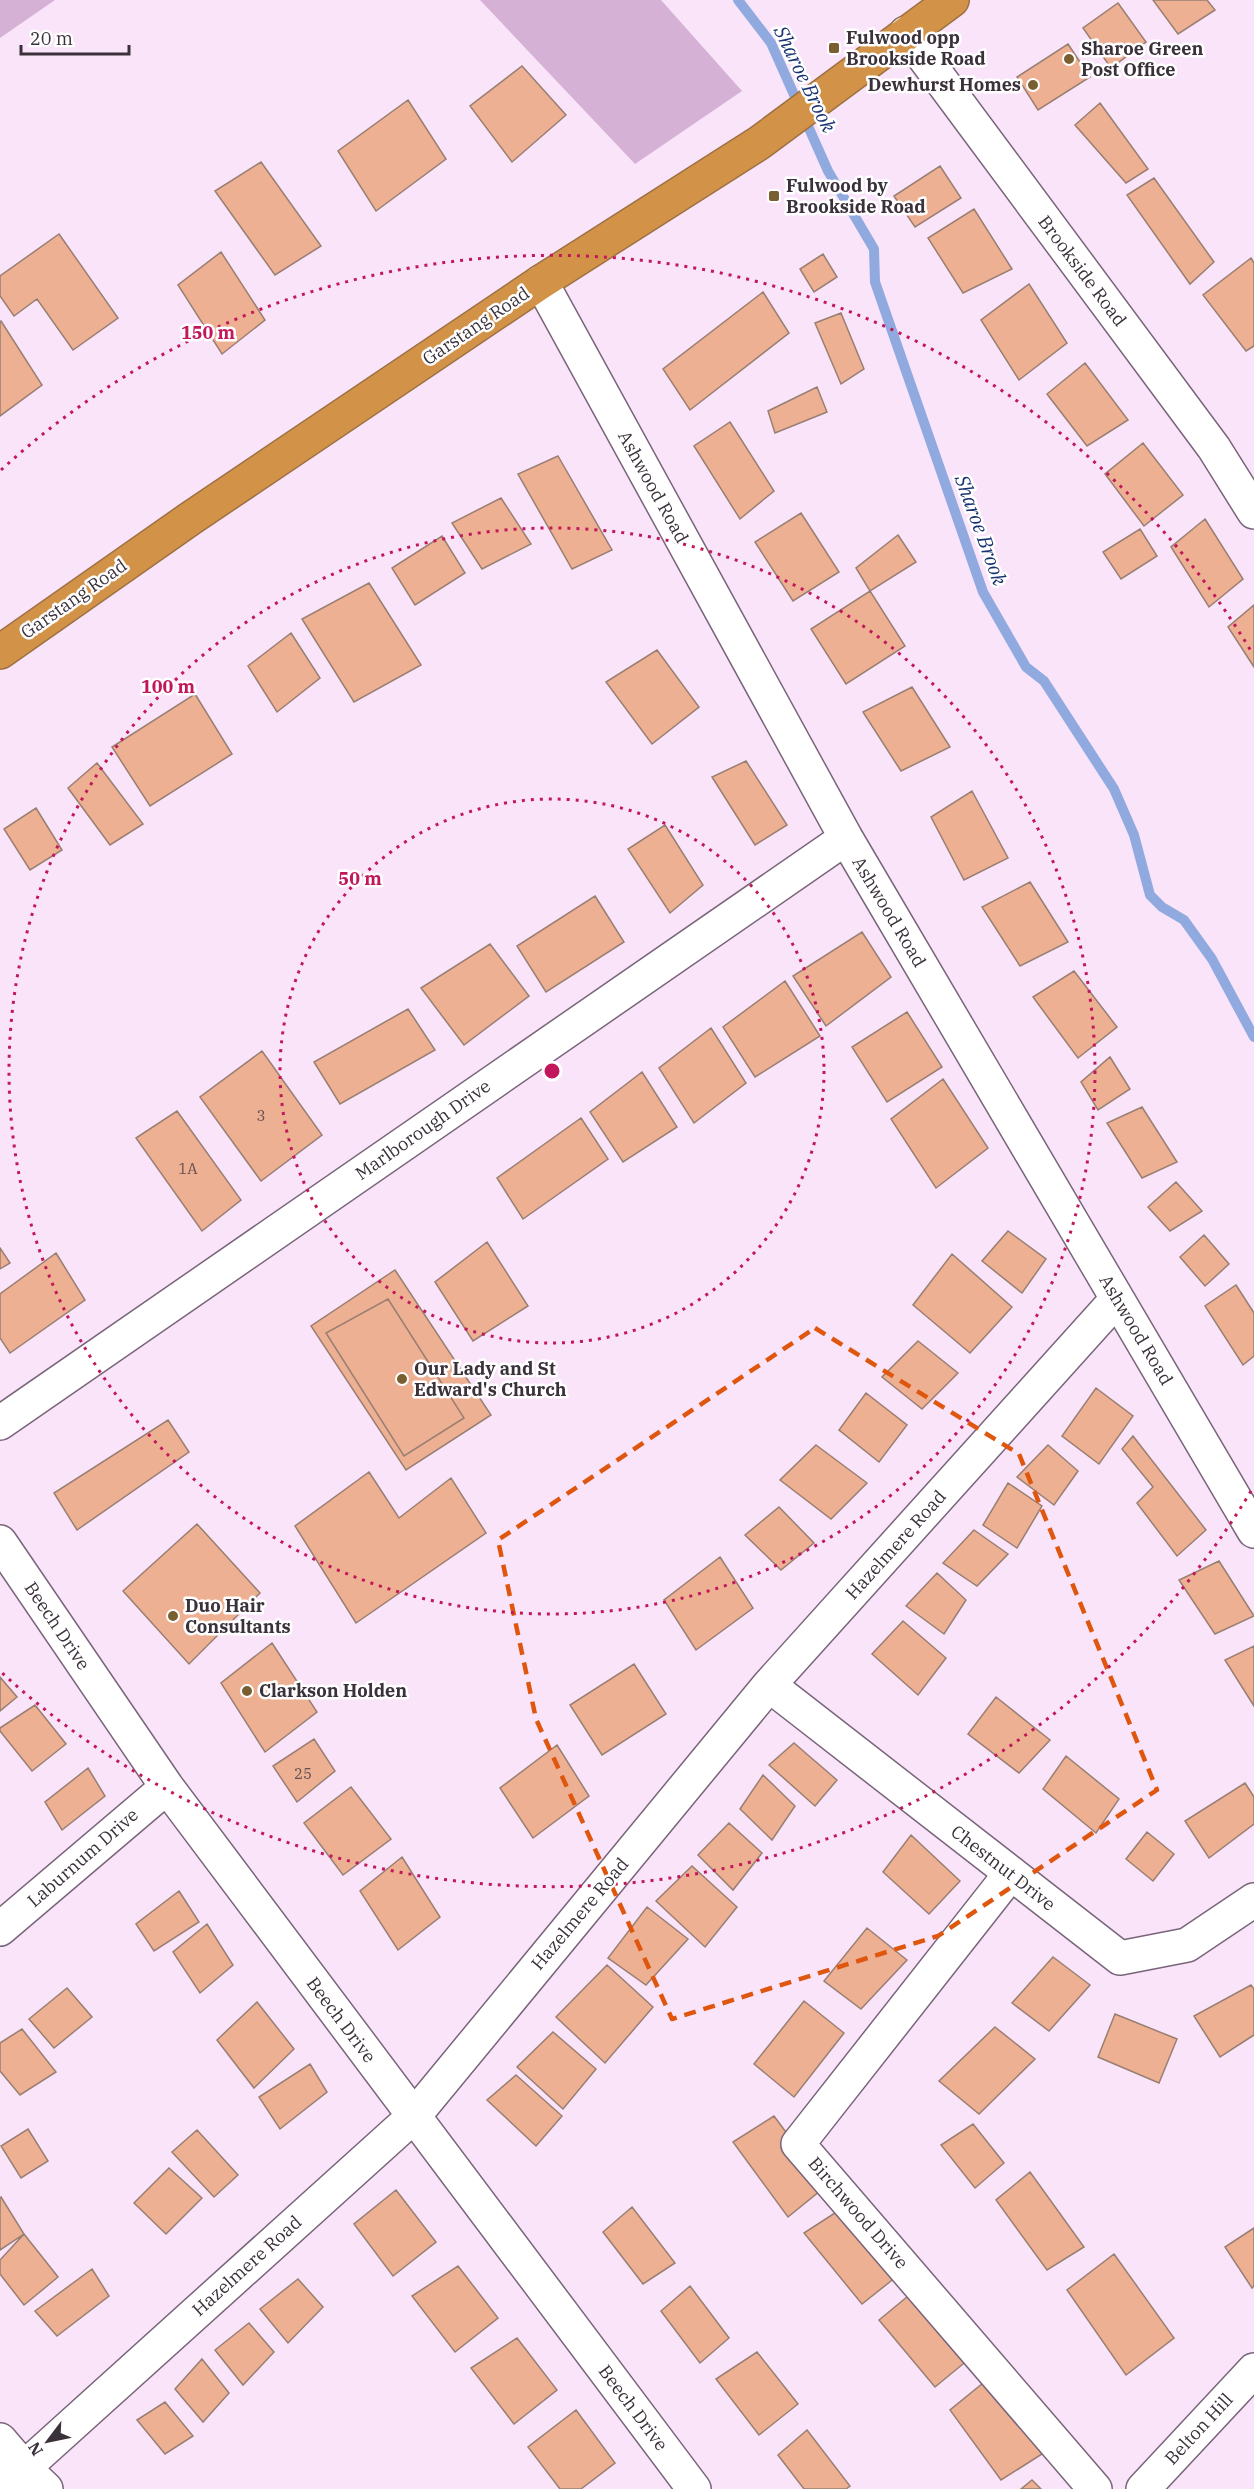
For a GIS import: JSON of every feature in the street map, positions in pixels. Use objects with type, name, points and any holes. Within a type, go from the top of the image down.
[{"type":"highway","name":"Garstang Road","points":[[0,652],[190,518],[541,282],[759,143],[952,0]]},
{"type":"street","name":"Brookside Road","points":[[906,33],[1214,448],[1254,512]]},
{"type":"street","name":"Ashwood Road","points":[[541,282],[846,838],[1254,1531]]},
{"type":"street","name":"Marlborough Drive","points":[[0,1423],[846,838]]},
{"type":"street","name":"Hazelmere Road","points":[[23,2481],[414,2116],[769,1685],[1117,1299]]},
{"type":"street","name":"Beech Drive","points":[[0,1542],[167,1787],[694,2489]]},
{"type":"street","name":"Chestnut Drive","points":[[769,1685],[1120,1958],[1187,1945],[1254,1900]]},
{"type":"street","name":"Laburnum Drive","points":[[0,1929],[167,1787]]},
{"type":"street","name":"Birchwood Drive","points":[[1011,1873],[798,2144],[1095,2489]]},
{"type":"street","name":"Belton Hill","points":[[1143,2489],[1254,2370]]},
{"type":"street","points":[[0,2440],[23,2481]]},
{"type":"highlighted area","points":[[815,1328],[1019,1454],[1157,1790],[938,1936],[672,2019],[536,1719],[498,1540]]},
{"type":"shaded area","points":[[0,0],[55,0],[0,38]]},
{"type":"shaded area","points":[[480,0],[661,0],[742,91],[635,164]]},
{"type":"building","points":[[1153,0],[1207,0],[1215,10],[1178,34]]},
{"type":"building","points":[[1118,3],[1146,42],[1111,68],[1083,28]]},
{"type":"building","points":[[1068,44],[1090,77],[1038,110],[1017,77]]},
{"type":"building","points":[[522,66],[566,115],[512,162],[470,106]]},
{"type":"building","points":[[408,100],[446,159],[376,211],[338,151]]},
{"type":"building","points":[[1100,103],[1148,169],[1126,183],[1075,125]]},
{"type":"building","points":[[261,162],[321,246],[275,275],[215,191]]},
{"type":"building","points":[[940,166],[961,198],[915,227],[894,196]]},
{"type":"building","points":[[1154,178],[1214,262],[1190,284],[1127,195]]},
{"type":"building","points":[[974,209],[1012,269],[963,293],[928,238]]},
{"type":"building","points":[[59,234],[118,318],[73,350],[37,299],[14,316],[0,296],[0,276]]},
{"type":"building","points":[[221,252],[265,320],[222,354],[178,285]]},
{"type":"building","points":[[823,254],[837,277],[814,292],[800,269]]},
{"type":"building","points":[[1251,258],[1254,263],[1254,346],[1246,351],[1203,295]]},
{"type":"building","points":[[1029,284],[1067,343],[1019,380],[981,320]]},
{"type":"building","points":[[763,292],[789,333],[690,410],[663,369]]},
{"type":"building","points":[[841,313],[864,369],[841,384],[815,323]]},
{"type":"building","points":[[0,322],[42,385],[0,416]]},
{"type":"building","points":[[1085,363],[1128,420],[1087,446],[1047,394]]},
{"type":"building","points":[[817,387],[827,412],[775,433],[768,411]]},
{"type":"building","points":[[730,422],[774,491],[740,519],[694,446]]},
{"type":"building","points":[[1143,443],[1183,495],[1144,526],[1105,474]]},
{"type":"building","points":[[558,456],[612,550],[572,569],[518,474]]},
{"type":"building","points":[[501,498],[531,544],[482,569],[452,523]]},
{"type":"building","points":[[801,513],[839,572],[793,601],[755,542]]},
{"type":"building","points":[[1205,519],[1243,579],[1209,607],[1171,547]]},
{"type":"building","points":[[1140,529],[1157,556],[1121,579],[1103,552]]},
{"type":"building","points":[[898,535],[916,562],[870,591],[856,568]]},
{"type":"building","points":[[442,536],[465,573],[415,605],[392,568]]},
{"type":"building","points":[[369,583],[421,665],[354,702],[302,619]]},
{"type":"building","points":[[870,591],[905,646],[846,684],[811,629]]},
{"type":"building","points":[[1254,605],[1254,667],[1228,627]]},
{"type":"building","points":[[291,633],[320,678],[277,712],[248,666]]},
{"type":"building","points":[[657,650],[699,707],[652,744],[606,682]]},
{"type":"building","points":[[912,687],[950,747],[901,771],[863,712]]},
{"type":"building","points":[[195,694],[232,754],[150,806],[112,747]]},
{"type":"building","points":[[746,761],[787,825],[755,845],[712,777]]},
{"type":"building","points":[[97,763],[143,824],[110,845],[68,788]]},
{"type":"building","points":[[972,791],[1008,858],[964,880],[931,817]]},
{"type":"building","points":[[36,808],[62,850],[30,870],[4,829]]},
{"type":"building","points":[[665,825],[703,885],[670,913],[628,849]]},
{"type":"building","points":[[1030,882],[1068,942],[1020,966],[982,907]]},
{"type":"building","points":[[595,896],[624,942],[546,992],[517,946]]},
{"type":"building","points":[[862,932],[891,977],[826,1026],[793,976]]},
{"type":"building","points":[[490,944],[529,996],[464,1045],[421,988]]},
{"type":"building","points":[[1074,971],[1117,1027],[1078,1058],[1033,997]]},
{"type":"building","points":[[785,981],[820,1036],[755,1077],[723,1027]]},
{"type":"building","points":[[408,1009],[435,1050],[340,1104],[314,1062]]},
{"type":"building","points":[[907,1012],[942,1067],[887,1102],[852,1047]]},
{"type":"building","points":[[711,1028],[746,1083],[694,1123],[659,1068]]},
{"type":"building","points":[[262,1051],[322,1135],[261,1181],[200,1097]]},
{"type":"building","points":[[1110,1057],[1130,1089],[1098,1110],[1081,1082]]},
{"type":"building","points":[[642,1072],[677,1127],[623,1162],[590,1112]]},
{"type":"building","points":[[943,1079],[988,1148],[936,1188],[891,1119]]},
{"type":"building","points":[[1142,1107],[1177,1162],[1142,1178],[1107,1123]]},
{"type":"building","points":[[177,1111],[241,1200],[202,1231],[136,1138]]},
{"type":"building","points":[[581,1118],[608,1159],[523,1219],[497,1178]]},
{"type":"building","points":[[1176,1182],[1202,1211],[1170,1231],[1148,1207]]},
{"type":"building","points":[[1008,1231],[1046,1259],[1022,1293],[982,1261]]},
{"type":"building","points":[[1204,1235],[1229,1264],[1205,1286],[1180,1257]]},
{"type":"building","points":[[487,1242],[528,1306],[473,1341],[435,1282]]},
{"type":"building","points":[[0,1248],[10,1263],[0,1269]]},
{"type":"building","points":[[56,1253],[85,1300],[10,1353],[0,1338],[0,1294]]},
{"type":"building","points":[[952,1254],[1012,1307],[970,1353],[913,1305]]},
{"type":"building","points":[[395,1270],[491,1415],[406,1470],[311,1326]]},
{"type":"building","points":[[1236,1285],[1254,1313],[1254,1356],[1243,1365],[1205,1306]]},
{"type":"building","points":[[388,1299],[464,1418],[404,1456],[326,1333]]},
{"type":"building","points":[[918,1341],[958,1373],[922,1409],[882,1377]]},
{"type":"building","points":[[1096,1388],[1133,1416],[1099,1464],[1062,1436]]},
{"type":"building","points":[[866,1393],[907,1425],[879,1462],[839,1430]]},
{"type":"building","points":[[168,1420],[189,1452],[77,1530],[54,1493]]},
{"type":"building","points":[[1133,1436],[1206,1530],[1177,1556],[1137,1503],[1153,1487],[1122,1449]]},
{"type":"building","points":[[816,1445],[867,1483],[831,1519],[780,1480]]},
{"type":"building","points":[[1048,1445],[1078,1471],[1054,1505],[1017,1477]]},
{"type":"building","points":[[369,1472],[399,1518],[451,1478],[486,1533],[356,1623],[295,1526]]},
{"type":"building","points":[[1008,1483],[1042,1506],[1017,1548],[983,1525]]},
{"type":"building","points":[[779,1507],[814,1543],[781,1570],[745,1535]]},
{"type":"building","points":[[197,1524],[260,1593],[189,1664],[123,1591]]},
{"type":"building","points":[[974,1530],[1008,1554],[977,1586],[943,1563]]},
{"type":"building","points":[[720,1557],[753,1608],[696,1650],[664,1600]]},
{"type":"building","points":[[1219,1561],[1254,1616],[1215,1634],[1179,1580]]},
{"type":"building","points":[[937,1573],[966,1600],[944,1634],[906,1606]]},
{"type":"building","points":[[903,1621],[946,1658],[918,1695],[872,1654]]},
{"type":"building","points":[[272,1643],[317,1712],[265,1752],[221,1683]]},
{"type":"building","points":[[1254,1646],[1254,1706],[1225,1660]]},
{"type":"building","points":[[634,1664],[666,1714],[602,1755],[570,1705]]},
{"type":"building","points":[[0,1677],[17,1697],[0,1711]]},
{"type":"building","points":[[996,1697],[1050,1740],[1019,1773],[968,1734]]},
{"type":"building","points":[[35,1705],[66,1744],[32,1771],[0,1728]]},
{"type":"building","points":[[314,1739],[335,1771],[297,1802],[273,1766]]},
{"type":"building","points":[[794,1743],[837,1780],[815,1806],[769,1765]]},
{"type":"building","points":[[557,1745],[589,1796],[533,1838],[500,1788]]},
{"type":"building","points":[[1066,1756],[1119,1799],[1096,1833],[1043,1789]]},
{"type":"building","points":[[88,1768],[105,1796],[62,1830],[45,1802]]},
{"type":"building","points":[[763,1775],[795,1806],[772,1840],[740,1809]]},
{"type":"building","points":[[1245,1783],[1254,1797],[1254,1824],[1209,1858],[1185,1821]]},
{"type":"building","points":[[351,1787],[391,1839],[343,1875],[304,1823]]},
{"type":"building","points":[[729,1823],[762,1853],[733,1890],[698,1855]]},
{"type":"building","points":[[1147,1832],[1174,1854],[1153,1881],[1126,1859]]},
{"type":"building","points":[[911,1835],[960,1881],[929,1914],[883,1872]]},
{"type":"building","points":[[402,1857],[440,1917],[398,1950],[360,1891]]},
{"type":"building","points":[[692,1866],[737,1907],[705,1947],[656,1901]]},
{"type":"building","points":[[179,1891],[199,1922],[154,1951],[136,1924]]},
{"type":"building","points":[[647,1907],[688,1939],[646,1985],[608,1958]]},
{"type":"building","points":[[207,1924],[233,1965],[200,1993],[173,1952]]},
{"type":"building","points":[[867,1928],[907,1960],[861,2009],[824,1981]]},
{"type":"building","points":[[1053,1957],[1090,1985],[1049,2031],[1012,2003]]},
{"type":"building","points":[[607,1965],[653,2007],[605,2063],[556,2017]]},
{"type":"building","points":[[1251,1985],[1254,1989],[1254,2035],[1220,2057],[1194,2016]]},
{"type":"building","points":[[67,1988],[92,2017],[54,2048],[29,2019]]},
{"type":"building","points":[[804,2001],[844,2033],[794,2097],[754,2064]]},
{"type":"building","points":[[257,2002],[294,2049],[254,2088],[217,2040]]},
{"type":"building","points":[[1115,2014],[1177,2039],[1159,2083],[1098,2057]]},
{"type":"building","points":[[995,2027],[1035,2059],[979,2114],[939,2081]]},
{"type":"building","points":[[22,2029],[56,2072],[20,2095],[0,2071],[0,2043]]},
{"type":"building","points":[[553,2032],[596,2069],[563,2109],[517,2067]]},
{"type":"building","points":[[310,2064],[327,2092],[280,2129],[259,2097]]},
{"type":"building","points":[[516,2075],[562,2116],[536,2146],[487,2100]]},
{"type":"building","points":[[774,2116],[826,2186],[788,2217],[733,2142]]},
{"type":"building","points":[[973,2124],[1004,2163],[975,2188],[941,2145]]},
{"type":"building","points":[[28,2129],[48,2161],[21,2178],[1,2146]]},
{"type":"building","points":[[197,2130],[238,2175],[214,2197],[172,2152]]},
{"type":"building","points":[[169,2168],[202,2198],[166,2234],[134,2203]]},
{"type":"building","points":[[1030,2172],[1084,2247],[1047,2270],[996,2200]]},
{"type":"building","points":[[396,2190],[436,2242],[393,2276],[354,2224]]},
{"type":"building","points":[[0,2198],[24,2234],[0,2250]]},
{"type":"building","points":[[632,2207],[675,2263],[643,2284],[603,2232]]},
{"type":"building","points":[[841,2209],[896,2277],[862,2304],[804,2233]]},
{"type":"building","points":[[1254,2228],[1254,2286],[1252,2288],[1225,2247]]},
{"type":"building","points":[[24,2234],[58,2277],[24,2305],[0,2274],[0,2260]]},
{"type":"building","points":[[1114,2254],[1174,2338],[1126,2375],[1067,2290]]},
{"type":"building","points":[[458,2266],[498,2318],[455,2352],[412,2296]]},
{"type":"building","points":[[92,2269],[109,2296],[57,2336],[35,2311]]},
{"type":"building","points":[[298,2279],[323,2307],[288,2343],[260,2309]]},
{"type":"building","points":[[690,2286],[729,2338],[700,2363],[661,2311]]},
{"type":"building","points":[[913,2292],[969,2359],[935,2387],[879,2320]]},
{"type":"building","points":[[249,2323],[274,2352],[243,2385],[215,2350]]},
{"type":"building","points":[[517,2338],[557,2390],[514,2424],[471,2368]]},
{"type":"building","points":[[757,2352],[798,2404],[759,2435],[716,2379]]},
{"type":"building","points":[[202,2359],[229,2393],[203,2422],[175,2389]]},
{"type":"building","points":[[988,2379],[1042,2454],[1001,2480],[950,2410]]},
{"type":"building","points":[[165,2402],[193,2436],[165,2454],[137,2420]]},
{"type":"building","points":[[576,2410],[615,2463],[581,2489],[560,2489],[528,2447]]},
{"type":"building","points":[[807,2430],[850,2486],[846,2489],[804,2489],[778,2455]]},
{"type":"building","points":[[1032,2480],[1041,2489],[1021,2489]]},
{"type":"waterway","name":"Sharoe Brook","points":[[738,0],[771,43],[828,171],[874,249],[875,282],[983,592],[1026,667],[1044,681],[1114,789],[1134,835],[1150,895],[1162,907],[1184,920],[1212,959],[1254,1037]]},
{"type":"place","name":"Fulwood opp Brookside Road","points":[[834,48]]},
{"type":"place","name":"Sharoe Green Post Office","points":[[1069,59]]},
{"type":"place","name":"Dewhurst Homes","points":[[1033,85]]},
{"type":"place","name":"Fulwood by Brookside Road","points":[[774,196]]},
{"type":"place","name":"Our Lady and St Edward's Church","points":[[402,1379]]},
{"type":"place","name":"Duo Hair Consultants","points":[[173,1616]]},
{"type":"place","name":"Clarkson Holden","points":[[247,1691]]}]
